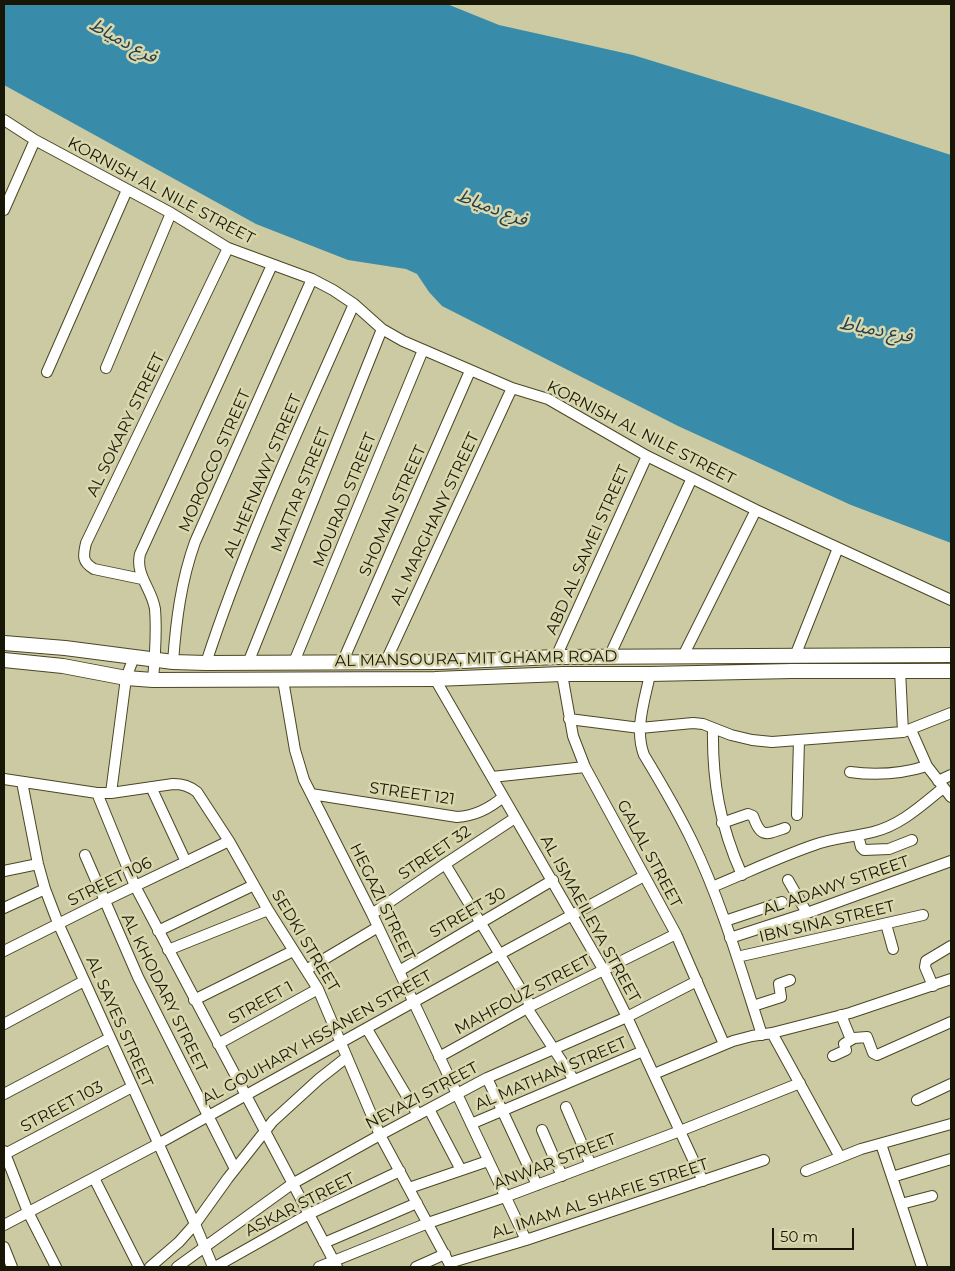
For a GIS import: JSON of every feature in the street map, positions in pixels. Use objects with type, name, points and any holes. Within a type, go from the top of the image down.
[{"type":"main road","name":"AL MANSOURA, MIT GHAMR ROAD","points":[[4,642],[173,662],[206,663],[385,663],[556,657],[951,655]]},
{"type":"main road","name":"AL MANSOURA, MIT GHAMR ROAD","points":[[4,660],[63,666],[126,678],[153,680],[435,679],[562,674],[951,671]]},
{"type":"street","name":"KORNISH AL NILE STREET","points":[[4,120],[35,140],[171,213],[228,248],[312,279],[354,304],[382,329],[403,341],[512,388],[548,399],[647,456],[756,510],[951,600]]},
{"type":"street","points":[[4,210],[35,140]]},
{"type":"street","points":[[47,372],[127,190]]},
{"type":"street","points":[[106,368],[171,213]]},
{"type":"street","name":"AL SOKARY STREET","points":[[142,579],[94,569],[87,565],[84,562],[83,555],[86,543],[228,248]]},
{"type":"street","points":[[153,680],[155,610],[142,579],[138,562],[140,554],[272,265]]},
{"type":"street","name":"MOROCCO STREET","points":[[173,662],[180,596],[190,557],[312,279]]},
{"type":"street","name":"AL HEFNAWY STREET","points":[[206,663],[232,586],[354,304]]},
{"type":"street","name":"MATTAR STREET","points":[[248,663],[382,329]]},
{"type":"street","name":"MOURAD STREET","points":[[294,662],[423,350]]},
{"type":"street","name":"SHOMAN STREET","points":[[342,663],[470,371]]},
{"type":"street","name":"AL MARGHANY STREET","points":[[385,663],[512,388]]},
{"type":"street","name":"ABD AL SAMEI STREET","points":[[556,657],[647,456]]},
{"type":"street","points":[[608,657],[692,478]]},
{"type":"street","points":[[683,656],[756,510]]},
{"type":"street","points":[[795,656],[838,548]]},
{"type":"street","points":[[111,792],[126,678],[134,657]]},
{"type":"street","points":[[900,670],[907,731],[927,766],[951,797]]},
{"type":"street","name":"GALAL STREET","points":[[562,674],[573,736],[585,766],[676,934],[724,1044]]},
{"type":"street","points":[[650,674],[639,737],[644,755],[681,818],[699,856],[725,922],[753,1006],[767,1034],[800,1082],[840,1157]]},
{"type":"street","name":"AL ISMAEILEYA STREET","points":[[435,679],[603,969],[654,1074],[703,1182]]},
{"type":"street","name":"HEGAZI STREET","points":[[283,680],[295,750],[311,794],[372,914],[526,1240]]},
{"type":"street","points":[[569,719],[640,728],[693,723],[752,740],[772,742],[907,731],[951,713]]},
{"type":"street","points":[[713,728],[714,776],[722,823],[742,874]]},
{"type":"street","points":[[797,815],[799,740]]},
{"type":"street","points":[[492,777],[585,766]]},
{"type":"street","points":[[850,772],[889,775],[909,772],[927,766]]},
{"type":"street","points":[[712,887],[801,849],[823,842],[874,832],[904,819],[951,775]]},
{"type":"street","points":[[4,779],[97,793],[151,787],[186,862]]},
{"type":"street","name":"AL SAYES STREET","points":[[22,782],[38,864],[58,923],[214,1267]]},
{"type":"street","name":"SEDKI STREET","points":[[151,787],[173,784],[182,784],[190,787],[197,792],[229,842],[268,910],[318,989],[380,1135],[448,1261]]},
{"type":"street","points":[[97,793],[135,886],[335,1264]]},
{"type":"street","name":"STREET 121","points":[[311,794],[457,817],[477,814],[491,807],[503,797]]},
{"type":"street","points":[[722,823],[748,814],[753,816],[762,833],[768,834],[785,828]]},
{"type":"street","name":"STREET 32","points":[[372,914],[515,818]]},
{"type":"street","points":[[858,835],[861,847],[864,850],[889,849],[912,840]]},
{"type":"street","name":"STREET 106","points":[[4,952],[58,923],[229,842]]},
{"type":"street","name":"AL KHODARY STREET","points":[[85,855],[138,978],[235,1169]]},
{"type":"street","name":"AL ADAWY STREET","points":[[730,938],[807,913],[951,861]]},
{"type":"street","points":[[4,871],[38,864]]},
{"type":"street","points":[[444,864],[500,954],[529,1007],[574,1080]]},
{"type":"street","name":"AL GOUHARY HSSANEN STREET","points":[[4,1225],[158,1144],[644,876]]},
{"type":"street","name":"STREET 30","points":[[399,971],[553,880]]},
{"type":"street","points":[[788,880],[807,913]]},
{"type":"street","points":[[158,931],[254,885]]},
{"type":"street","points":[[4,908],[45,889]]},
{"type":"street","points":[[725,922],[782,902]]},
{"type":"street","points":[[168,950],[268,910]]},
{"type":"street","name":"IBN SINA STREET","points":[[736,958],[923,915]]},
{"type":"street","points":[[886,924],[893,949]]},
{"type":"street","points":[[306,970],[378,927]]},
{"type":"street","name":"MAHFOUZ STREET","points":[[439,1057],[529,1007],[676,934]]},
{"type":"street","points":[[933,986],[925,967],[926,960],[951,946]]},
{"type":"street","points":[[194,1000],[293,951]]},
{"type":"street","points":[[654,1074],[724,1044],[840,1015],[951,979]]},
{"type":"street","points":[[753,1006],[781,997],[780,984],[790,980]]},
{"type":"street","points":[[4,1024],[84,981]]},
{"type":"street","name":"NEYAZI STREET","points":[[177,1267],[292,1184],[380,1135],[487,1078],[627,1017],[697,981]]},
{"type":"street","name":"STREET 1","points":[[218,1044],[318,989]]},
{"type":"street","points":[[840,1015],[850,1036],[854,1038]]},
{"type":"street","points":[[833,1056],[845,1050],[844,1044],[854,1038],[867,1037],[873,1053],[877,1055],[951,1022]]},
{"type":"street","points":[[367,1029],[418,1115]]},
{"type":"street","points":[[4,1094],[110,1038]]},
{"type":"street","name":"AL MATHAN STREET","points":[[471,1124],[643,1051]]},
{"type":"street","points":[[150,1267],[179,1242],[195,1224],[265,1131],[319,1078],[347,1057]]},
{"type":"street","points":[[487,1078],[537,1185]]},
{"type":"street","name":"ANWAR STREET","points":[[319,1267],[335,1264],[428,1223],[506,1198],[680,1131],[800,1082]]},
{"type":"street","points":[[917,1100],[951,1084]]},
{"type":"street","name":"STREET 103","points":[[4,1152],[132,1087]]},
{"type":"street","points":[[566,1107],[591,1165]]},
{"type":"street","points":[[429,1109],[461,1170]]},
{"type":"street","points":[[806,1171],[840,1157],[951,1124]]},
{"type":"street","points":[[542,1130],[562,1176]]},
{"type":"street","points":[[881,1144],[922,1267]]},
{"type":"street","points":[[4,1152],[28,1212],[56,1267]]},
{"type":"street","name":"AL IMAM AL SHAFIE STREET","points":[[416,1267],[448,1261],[526,1240],[764,1160]]},
{"type":"street","points":[[892,1177],[951,1160]]},
{"type":"street","points":[[409,1188],[488,1161]]},
{"type":"street","name":"ASKAR STREET","points":[[214,1267],[309,1214],[400,1172]]},
{"type":"street","points":[[94,1178],[139,1267]]},
{"type":"street","points":[[901,1204],[932,1196]]},
{"type":"street","points":[[324,1244],[417,1203]]},
{"type":"street","points":[[4,1247],[12,1267]]},
{"type":"water","name":"فرع دمياط","points":[[4,4],[447,4],[499,25],[633,55],[951,155],[951,543],[851,505],[678,426],[442,306],[429,292],[417,274],[406,269],[348,260],[256,224],[4,85]]}]
